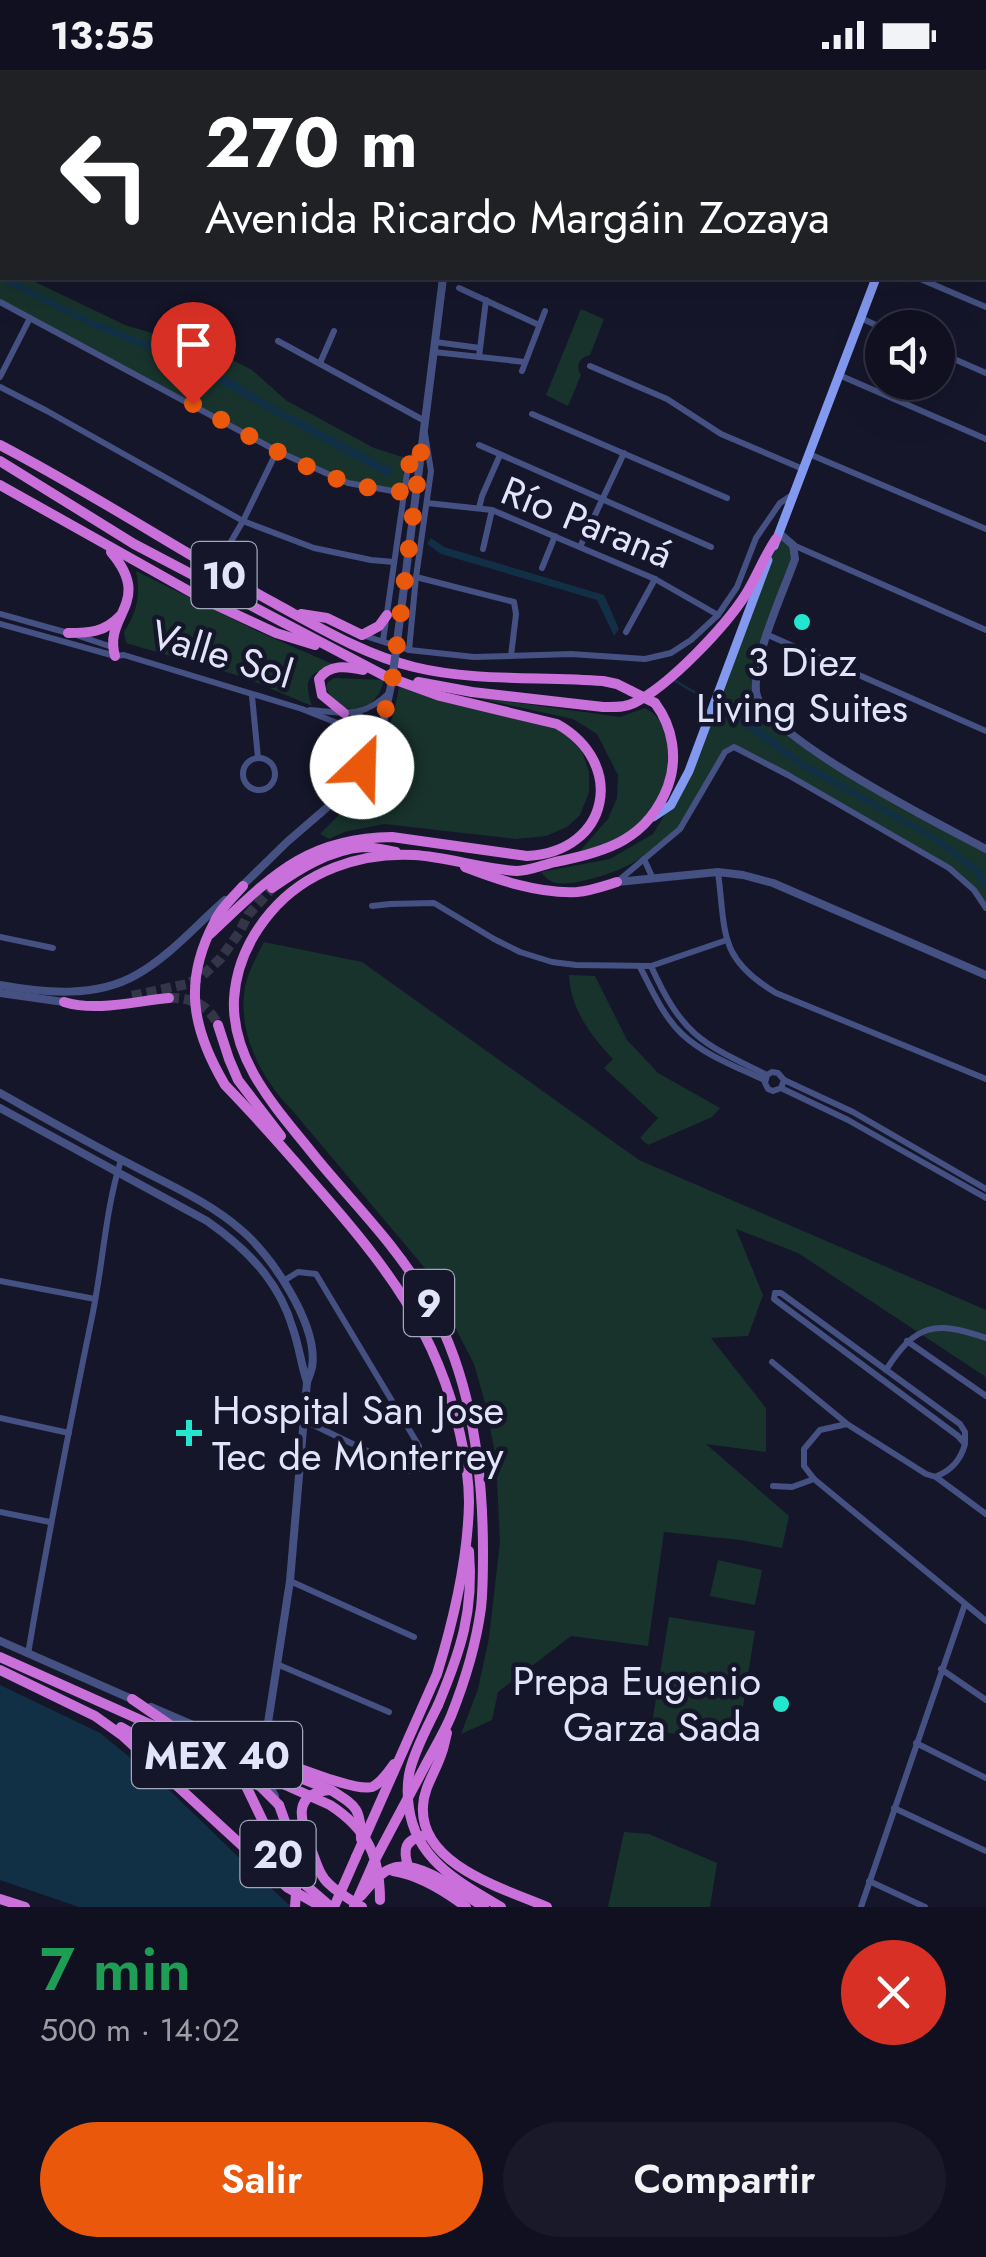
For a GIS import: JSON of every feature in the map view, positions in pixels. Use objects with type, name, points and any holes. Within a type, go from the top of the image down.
[{"type":"highway","name":"10","points":[[0,445],[215,570],[381,657],[460,676],[602,681],[655,703],[672,735],[673,764],[653,817]]},
{"type":"highway","name":"10","points":[[0,461],[134,544],[389,682]]},
{"type":"highway","points":[[0,485],[205,600],[293,639],[329,648]]},
{"type":"highway","points":[[344,713],[322,694],[319,679],[323,672],[350,667],[389,682],[603,707],[632,704],[666,682],[723,624],[748,591],[778,536]]},
{"type":"highway","points":[[107,547],[121,564],[130,586],[114,634],[117,653]]},
{"type":"highway","points":[[68,633],[103,629],[124,612]]},
{"type":"highway","points":[[295,614],[327,618],[362,635],[380,626],[387,615]]},
{"type":"highway","name":"9","points":[[358,1852],[437,1674],[446,1644],[467,1530],[466,1460],[444,1377],[409,1304],[386,1270],[226,1084],[202,1038],[194,1002],[195,971],[210,934],[278,872],[316,850],[370,837],[392,837],[545,856],[573,844],[588,829],[598,808],[599,778],[592,755],[578,738],[556,724],[389,682]]},
{"type":"highway","name":"9","points":[[357,1905],[372,1864],[450,1718],[476,1635],[483,1563],[480,1468],[460,1375],[427,1298],[403,1262],[252,1072],[237,1036],[236,977],[259,926],[273,909],[311,878],[346,863],[412,855],[520,872],[610,847],[632,836],[653,817]]},
{"type":"highway","points":[[272,888],[315,861],[347,850],[366,847],[412,855]]},
{"type":"highway","points":[[445,859],[532,888],[579,892],[617,882]]},
{"type":"highway","points":[[210,934],[215,920],[243,886]]},
{"type":"highway","points":[[64,1002],[132,996]]},
{"type":"highway","points":[[64,1002],[104,1006],[169,998]]},
{"type":"highway","points":[[218,1025],[238,1080],[291,1150],[300,1168]]},
{"type":"highway","points":[[467,1530],[471,1583],[464,1639],[410,1768],[406,1790],[411,1822],[437,1866],[501,1907]]},
{"type":"highway","name":"MEX 40","points":[[0,1657],[330,1805],[359,1829],[373,1852],[380,1871],[379,1905]]},
{"type":"highway","name":"20","points":[[0,1670],[95,1716],[161,1768],[288,1888],[322,1907]]},
{"type":"highway","points":[[132,1699],[201,1746]]},
{"type":"highway","points":[[95,1716],[200,1767],[260,1786],[278,1802],[295,1846],[298,1878],[294,1907]]},
{"type":"highway","points":[[450,1718],[423,1805],[428,1835],[456,1864],[477,1877],[547,1907]]},
{"type":"highway","points":[[263,1755],[343,1784],[367,1788],[381,1780],[401,1756]]},
{"type":"highway","points":[[263,1755],[280,1770],[331,1790],[358,1809],[358,1852],[332,1907]]},
{"type":"highway","name":"20","points":[[248,1784],[267,1834],[282,1860],[332,1907]]},
{"type":"highway","points":[[331,1790],[312,1793],[304,1800],[300,1818],[328,1884],[357,1905],[387,1870],[408,1866],[433,1876],[484,1907]]},
{"type":"highway","points":[[408,1866],[408,1842],[428,1835]]},
{"type":"highway","points":[[408,1866],[466,1907]]},
{"type":"highway","points":[[0,1899],[25,1907]]},
{"type":"main road","name":"9","points":[[653,817],[671,805],[689,772],[875,280]]},
{"type":"street","points":[[0,985],[28,990],[99,989],[137,975],[243,886],[338,798],[362,767],[378,735],[389,682],[444,280]]},
{"type":"street","points":[[923,280],[986,307]]},
{"type":"street","points":[[459,288],[539,325]]},
{"type":"street","points":[[479,352],[486,300]]},
{"type":"street","points":[[0,302],[277,452],[348,482],[404,492]]},
{"type":"street","points":[[522,371],[545,311]]},
{"type":"street","points":[[0,377],[30,318]]},
{"type":"street","points":[[860,318],[865,320]]},
{"type":"street","points":[[320,363],[334,330]]},
{"type":"street","points":[[278,341],[424,426]]},
{"type":"street","points":[[435,347],[525,362]]},
{"type":"street","points":[[955,359],[986,373]]},
{"type":"street","points":[[590,366],[667,398],[721,434],[803,469]]},
{"type":"street","points":[[839,375],[986,439]]},
{"type":"street","points":[[0,386],[242,522],[314,548],[394,562]]},
{"type":"street","points":[[532,414],[727,498]]},
{"type":"street","points":[[409,650],[430,471],[424,426]]},
{"type":"street","points":[[384,641],[409,465],[422,444]]},
{"type":"street","points":[[479,444],[711,547]]},
{"type":"street","points":[[215,570],[277,452]]},
{"type":"street","points":[[580,547],[624,454]]},
{"type":"street","points":[[809,454],[986,530]]},
{"type":"street","points":[[480,508],[500,456]]},
{"type":"street","points":[[362,635],[409,650],[474,657],[658,657],[679,649],[718,615],[737,587],[762,529],[780,503],[794,494]]},
{"type":"street","name":"Río Paraná","points":[[426,503],[492,510],[655,580],[718,615]]},
{"type":"street","points":[[483,549],[492,510]]},
{"type":"street","points":[[542,568],[555,536]]},
{"type":"street","points":[[778,536],[986,630]]},
{"type":"street","points":[[794,545],[795,559],[758,670],[758,699],[795,737],[838,766],[986,848]]},
{"type":"street","points":[[416,578],[514,602],[511,656]]},
{"type":"street","points":[[626,632],[655,580]]},
{"type":"street","points":[[0,614],[68,633],[117,653]]},
{"type":"street","points":[[0,624],[117,653]]},
{"type":"street","points":[[768,635],[986,731]]},
{"type":"street","name":"Valle Sol","points":[[117,653],[302,710],[358,734]]},
{"type":"street","points":[[362,767],[365,747],[358,734],[362,726],[360,713],[373,708],[389,682]]},
{"type":"street","points":[[252,696],[258,758]]},
{"type":"street","name":"Valle Sol","points":[[302,710],[360,713]]},
{"type":"street","points":[[617,882],[680,830],[731,747],[949,868],[974,890],[986,908]]},
{"type":"street","points":[[258,758],[266,760],[275,776],[271,785],[262,789],[252,788],[243,776],[245,766],[258,758]]},
{"type":"street","points":[[644,859],[653,878]]},
{"type":"street","points":[[617,882],[718,872],[743,875],[773,883],[986,976]]},
{"type":"street","points":[[718,872],[727,940],[746,972],[776,993],[986,1079]]},
{"type":"street","points":[[372,906],[434,903],[494,939],[537,958],[576,965],[651,966],[727,940]]},
{"type":"street","points":[[0,938],[53,948]]},
{"type":"street","points":[[651,966],[686,1027],[766,1078]]},
{"type":"street","points":[[640,967],[679,1032],[694,1044],[766,1078]]},
{"type":"street","points":[[0,994],[64,1002]]},
{"type":"street","points":[[783,1084],[776,1091],[770,1090],[766,1078],[778,1072],[783,1084],[986,1198]]},
{"type":"street","points":[[783,1084],[868,1120],[986,1188]]},
{"type":"street","points":[[0,1094],[214,1210],[240,1228],[285,1280],[295,1300],[313,1366],[307,1382],[290,1581],[263,1755],[0,1641]]},
{"type":"street","points":[[0,1108],[207,1221],[248,1253],[284,1305],[307,1382]]},
{"type":"street","points":[[28,1654],[121,1160]]},
{"type":"street","points":[[285,1280],[298,1272],[316,1274],[420,1446],[419,1469],[409,1471],[305,1422]]},
{"type":"street","points":[[0,1281],[95,1299]]},
{"type":"street","points":[[936,1476],[947,1472],[962,1455],[965,1444],[965,1432],[960,1424],[781,1293],[774,1293],[774,1300],[948,1426],[965,1444]]},
{"type":"street","points":[[886,1370],[907,1340],[920,1332],[964,1331],[986,1338]]},
{"type":"street","points":[[907,1340],[986,1396]]},
{"type":"street","points":[[772,1362],[847,1424],[926,1474],[936,1476],[986,1514]]},
{"type":"street","points":[[0,1418],[69,1432]]},
{"type":"street","points":[[847,1424],[820,1430],[804,1448],[804,1466],[814,1479],[986,1621]]},
{"type":"street","points":[[774,1486],[792,1488],[814,1479]]},
{"type":"street","points":[[0,1512],[50,1522]]},
{"type":"street","points":[[290,1581],[414,1637]]},
{"type":"street","points":[[861,1907],[965,1604]]},
{"type":"street","points":[[279,1665],[389,1712]]},
{"type":"street","points":[[941,1670],[986,1700]]},
{"type":"street","points":[[226,1740],[259,1768],[278,1802]]},
{"type":"street","points":[[916,1742],[986,1778]]},
{"type":"street","points":[[894,1808],[986,1851]]},
{"type":"street","points":[[869,1880],[925,1907]]},
{"type":"green space","points":[[0,280],[31,280],[125,325],[155,334],[180,333],[252,370],[287,401],[374,448],[403,457],[404,493],[359,486],[277,451],[0,302]]},
{"type":"green space","points":[[581,309],[604,319],[590,355],[579,362],[581,375],[568,406],[546,395]]},
{"type":"green space","points":[[779,533],[793,545],[795,559],[758,670],[761,705],[838,766],[986,849],[986,908],[962,878],[737,748],[725,752],[687,819],[640,859],[612,872],[570,883],[554,882],[541,872],[610,859],[653,834],[680,789]]},
{"type":"green space","points":[[136,571],[337,666],[311,677],[308,688],[312,706],[243,677],[126,643],[124,632],[138,595]]},
{"type":"green space","points":[[334,678],[384,680],[374,700],[358,709],[349,709],[333,699],[326,688]]},
{"type":"green space","points":[[400,682],[556,723],[582,751],[589,772],[589,792],[580,815],[567,827],[546,836],[516,839],[384,824],[329,839],[320,834],[351,800],[374,765],[390,727]]},
{"type":"green space","points":[[468,696],[620,717],[645,708],[666,728],[670,760],[663,792],[638,828],[613,843],[579,852],[608,819],[617,798],[618,775],[597,734],[573,719]]},
{"type":"green space","points":[[264,942],[362,962],[639,1160],[986,1310],[986,1377],[798,1253],[736,1229],[763,1295],[748,1336],[711,1338],[766,1408],[766,1452],[706,1444],[789,1516],[782,1548],[664,1532],[648,1646],[571,1636],[498,1692],[492,1720],[461,1734],[478,1689],[489,1638],[500,1542],[496,1459],[486,1406],[474,1364],[424,1267],[261,1069],[248,1038],[243,1004],[248,976]]},
{"type":"green space","points":[[569,975],[595,976],[627,1040],[658,1073],[720,1108],[712,1117],[648,1145],[640,1138],[658,1118],[604,1068],[613,1059],[583,1021],[573,999]]},
{"type":"green space","points":[[718,1560],[762,1570],[755,1605],[710,1596]]},
{"type":"green space","points":[[669,1617],[755,1631],[737,1744],[651,1730]]},
{"type":"green space","points":[[624,1832],[649,1834],[717,1863],[710,1907],[608,1907]]},
{"type":"water","points":[[3,280],[13,280],[92,320],[189,358],[233,380],[393,469],[389,478],[186,365],[90,326]]},
{"type":"water","points":[[431,538],[444,547],[604,595],[619,629],[614,636],[597,600],[441,554],[427,544]]},
{"type":"water","points":[[741,713],[803,761],[944,841],[981,870],[986,878],[986,891],[972,871],[934,841],[800,767],[736,721]]},
{"type":"water","points":[[0,1685],[100,1733],[165,1786],[295,1907],[79,1907],[0,1880]]},
{"type":"waterway","points":[[674,680],[704,698]]},
{"type":"waterway","points":[[726,708],[741,719]]},
{"type":"tunnel","points":[[132,996],[187,984],[201,977],[220,959],[248,915],[272,888]]},
{"type":"tunnel","points":[[169,998],[198,1004],[210,1012],[218,1025]]},
{"type":"tunnel","points":[[206,1750],[238,1779]]},
{"type":"place","name":"3 Diez Living Suites","points":[[802,622]]},
{"type":"place","name":"Hospital San Jose Tec de Monterrey","points":[[189,1433]]},
{"type":"place","name":"Prepa Eugenio Garza Sada","points":[[781,1704]]},
{"type":"route","points":[[193,404],[277,452],[359,486],[404,492],[409,465],[422,444],[391,691],[383,723],[362,767]]}]
